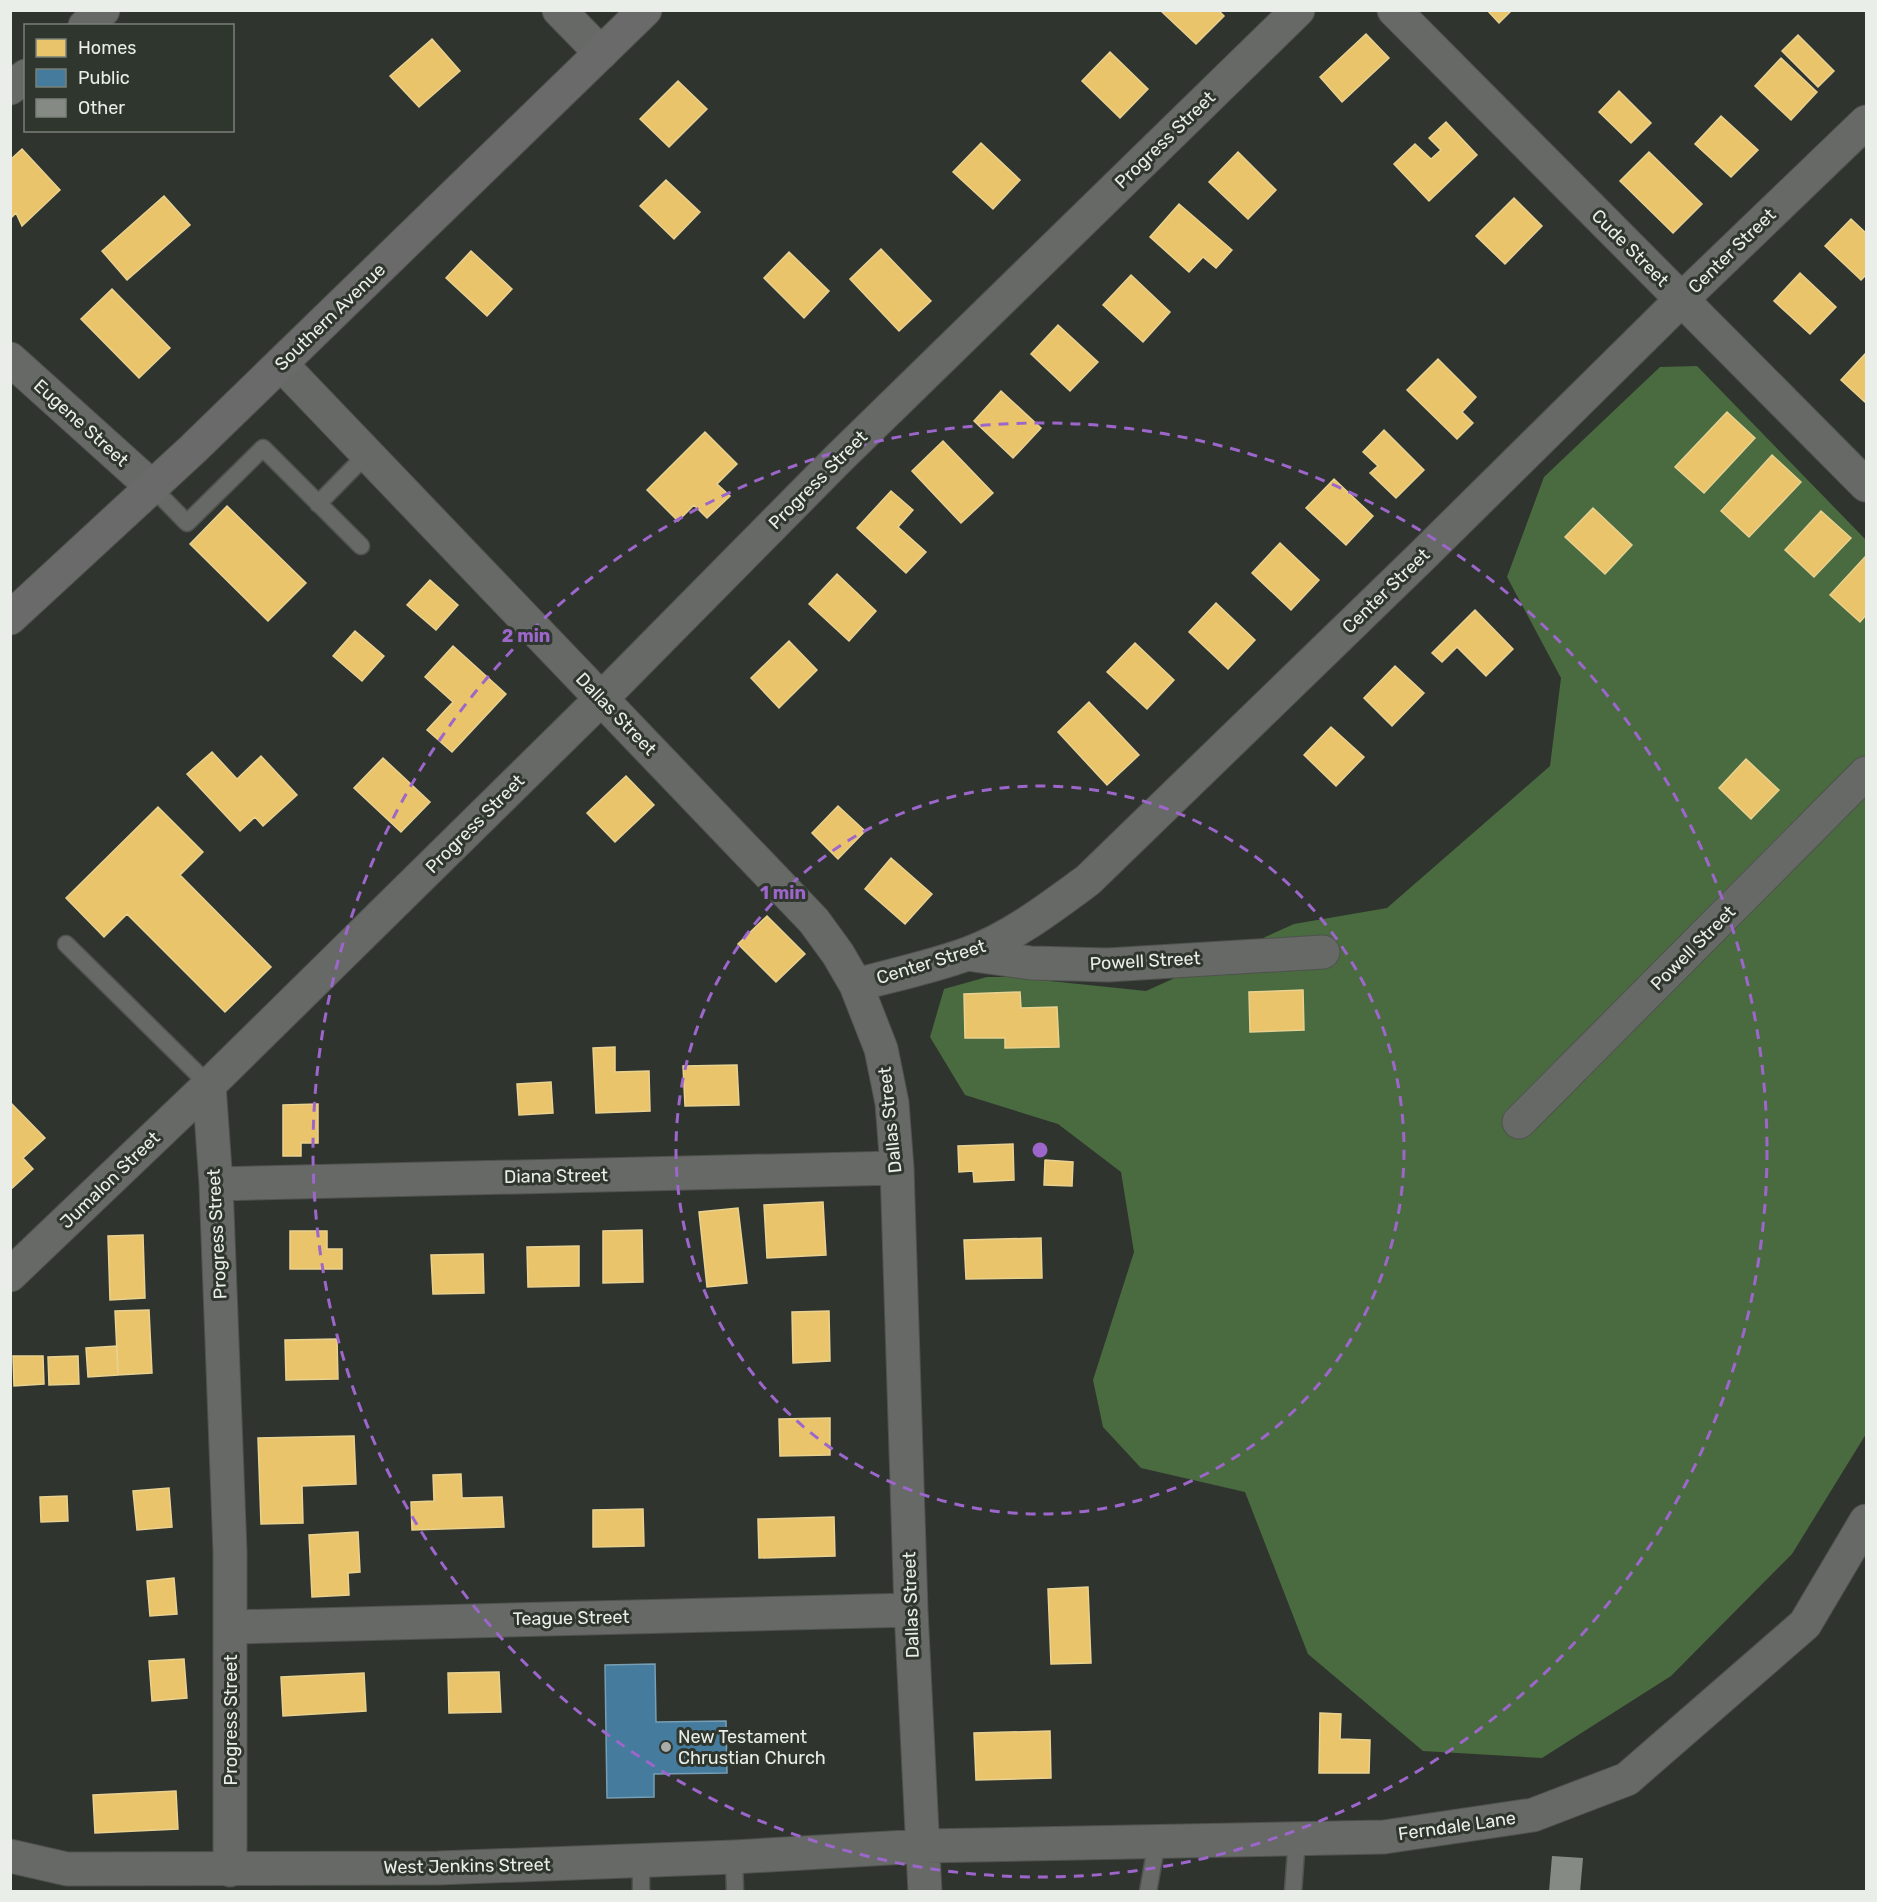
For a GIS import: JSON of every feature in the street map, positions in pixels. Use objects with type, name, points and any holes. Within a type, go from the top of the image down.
[{"type":"main road","name":"Southern Avenue","points":[[10,618],[193,449],[645,10]]},
{"type":"street","points":[[87,24],[103,10]]},
{"type":"street","points":[[559,10],[601,53]]},
{"type":"street","name":"Progress Street","points":[[231,1875],[230,1552],[216,1184],[209,1085],[601,699],[838,459],[1298,10]]},
{"type":"street","name":"Cude Street","points":[[1394,10],[1866,485]]},
{"type":"street","points":[[10,88],[24,78]]},
{"type":"street","name":"Center Street","points":[[856,985],[967,954],[995,941],[1043,913],[1088,880],[1866,122]]},
{"type":"street","name":"Eugene Street","points":[[10,359],[151,486]]},
{"type":"street","name":"Dallas Street","points":[[281,364],[814,921],[838,954],[856,985],[881,1049],[892,1103],[897,1168],[910,1610],[925,1892]]},
{"type":"street","name":"Powell Street","points":[[1519,1122],[1866,773]]},
{"type":"street","name":"Powell Street","points":[[967,954],[1031,963],[1108,965],[1323,952]]},
{"type":"street","name":"Jumalon Street","points":[[10,1275],[209,1085]]},
{"type":"street","name":"Diana Street","points":[[216,1184],[897,1168]]},
{"type":"street","name":"Ferndale Lane","points":[[924,1846],[1384,1837],[1533,1815],[1627,1779],[1805,1624],[1866,1521]]},
{"type":"street","name":"Teague Street","points":[[231,1627],[910,1610]]},
{"type":"street","name":"West Jenkins Street","points":[[10,1857],[67,1869],[231,1875],[438,1868],[641,1876],[734,1857],[924,1846]]},
{"type":"lane","points":[[151,486],[188,523],[263,448],[361,546]]},
{"type":"lane","points":[[318,504],[367,454]]},
{"type":"lane","points":[[66,944],[209,1085]]},
{"type":"lane","points":[[1293,1892],[1297,1838]]},
{"type":"lane","points":[[1148,1892],[1157,1841]]},
{"type":"lane","points":[[734,1857],[735,1892]]},
{"type":"green space","points":[[1697,366],[1866,540],[1866,1434],[1792,1554],[1671,1676],[1542,1758],[1423,1751],[1308,1654],[1245,1492],[1141,1468],[1103,1427],[1093,1380],[1134,1252],[1121,1172],[1058,1124],[965,1095],[930,1037],[944,989],[987,977],[1012,977],[1146,991],[1294,924],[1387,908],[1550,766],[1561,678],[1507,577],[1544,477],[1660,367]]},
{"type":"building: Homes","points":[[1160,10],[1218,10],[1224,16],[1196,44]]},
{"type":"building: Homes","points":[[1487,10],[1512,10],[1499,23]]},
{"type":"building: Homes","points":[[1366,34],[1389,58],[1342,102],[1320,77]]},
{"type":"building: Homes","points":[[1798,35],[1834,71],[1818,87],[1782,51]]},
{"type":"building: Homes","points":[[432,39],[460,71],[419,107],[390,76]]},
{"type":"building: Homes","points":[[1110,52],[1148,89],[1120,118],[1082,81]]},
{"type":"building: Homes","points":[[1781,58],[1817,92],[1791,120],[1755,86]]},
{"type":"building: Homes","points":[[678,81],[707,109],[669,147],[640,119]]},
{"type":"building: Homes","points":[[1619,91],[1651,123],[1631,143],[1599,112]]},
{"type":"building: Homes","points":[[1721,116],[1758,150],[1731,177],[1695,144]]},
{"type":"building: Homes","points":[[1446,122],[1477,155],[1429,201],[1394,164],[1415,144],[1431,159],[1441,150],[1429,138]]},
{"type":"building: Homes","points":[[981,143],[1020,180],[993,209],[953,172]]},
{"type":"building: Homes","points":[[22,149],[60,190],[22,226],[16,213],[10,219],[10,160]]},
{"type":"building: Homes","points":[[1238,152],[1276,190],[1248,219],[1209,182]]},
{"type":"building: Homes","points":[[1649,152],[1702,204],[1673,233],[1620,181]]},
{"type":"building: Homes","points":[[666,180],[700,212],[674,239],[640,206]]},
{"type":"building: Homes","points":[[164,196],[190,225],[127,280],[102,251]]},
{"type":"building: Homes","points":[[1514,198],[1542,226],[1505,264],[1476,236]]},
{"type":"building: Homes","points":[[1179,204],[1232,250],[1216,268],[1203,257],[1189,272],[1150,237]]},
{"type":"building: Homes","points":[[1851,219],[1866,233],[1866,275],[1861,280],[1825,246]]},
{"type":"building: Homes","points":[[881,249],[931,301],[899,331],[850,279]]},
{"type":"building: Homes","points":[[471,251],[512,289],[487,316],[446,278]]},
{"type":"building: Homes","points":[[789,252],[829,291],[804,318],[764,278]]},
{"type":"building: Homes","points":[[1800,273],[1836,307],[1810,334],[1774,301]]},
{"type":"building: Homes","points":[[1131,275],[1170,312],[1143,342],[1103,305]]},
{"type":"building: Homes","points":[[112,289],[170,348],[139,378],[81,319]]},
{"type":"building: Homes","points":[[1058,325],[1098,362],[1070,391],[1031,354]]},
{"type":"building: Homes","points":[[1866,353],[1866,403],[1841,380]]},
{"type":"building: Homes","points":[[1438,359],[1476,397],[1462,412],[1473,423],[1457,439],[1407,390]]},
{"type":"building: Homes","points":[[1001,391],[1041,428],[1013,458],[974,421]]},
{"type":"building: Homes","points":[[1727,412],[1755,438],[1704,493],[1675,467]]},
{"type":"building: Homes","points":[[1384,430],[1424,470],[1396,498],[1370,473],[1378,466],[1363,452]]},
{"type":"building: Homes","points":[[705,432],[737,464],[717,484],[730,496],[707,518],[694,505],[678,521],[647,490]]},
{"type":"building: Homes","points":[[943,441],[993,493],[961,523],[912,471]]},
{"type":"building: Homes","points":[[1772,455],[1801,482],[1749,537],[1721,511]]},
{"type":"building: Homes","points":[[1334,479],[1373,516],[1346,545],[1306,508]]},
{"type":"building: Homes","points":[[891,491],[913,510],[898,527],[926,552],[906,573],[857,528]]},
{"type":"building: Homes","points":[[227,506],[306,583],[268,621],[190,544]]},
{"type":"building: Homes","points":[[1593,508],[1632,545],[1605,574],[1565,537]]},
{"type":"building: Homes","points":[[1821,511],[1851,538],[1814,577],[1785,550]]},
{"type":"building: Homes","points":[[1280,543],[1319,580],[1291,610],[1252,573]]},
{"type":"building: Homes","points":[[1866,556],[1866,615],[1860,622],[1830,595]]},
{"type":"building: Homes","points":[[837,574],[876,611],[849,641],[809,604]]},
{"type":"building: Homes","points":[[430,580],[458,605],[436,630],[407,605]]},
{"type":"building: Homes","points":[[1216,603],[1255,640],[1228,669],[1189,632]]},
{"type":"building: Homes","points":[[1475,610],[1513,649],[1486,676],[1457,647],[1442,662],[1432,653]]},
{"type":"building: Homes","points":[[355,631],[384,656],[362,681],[333,656]]},
{"type":"building: Homes","points":[[789,641],[817,670],[779,708],[751,678]]},
{"type":"building: Homes","points":[[1135,643],[1174,680],[1147,709],[1107,672]]},
{"type":"building: Homes","points":[[453,646],[506,694],[452,752],[427,730],[453,702],[425,677]]},
{"type":"building: Homes","points":[[1395,666],[1424,693],[1392,726],[1364,698]]},
{"type":"building: Homes","points":[[1089,702],[1139,755],[1107,785],[1058,732]]},
{"type":"building: Homes","points":[[1331,727],[1364,757],[1336,786],[1304,755]]},
{"type":"building: Homes","points":[[212,752],[237,779],[261,756],[297,795],[263,826],[255,817],[240,831],[187,774]]},
{"type":"building: Homes","points":[[383,758],[430,802],[401,832],[354,788]]},
{"type":"building: Homes","points":[[1746,759],[1779,790],[1751,819],[1719,788]]},
{"type":"building: Homes","points":[[626,776],[654,805],[615,842],[587,813]]},
{"type":"building: Homes","points":[[838,806],[865,831],[838,859],[812,833]]},
{"type":"building: Homes","points":[[158,807],[203,852],[180,875],[271,967],[225,1012],[127,914],[104,937],[66,898]]},
{"type":"building: Homes","points":[[891,858],[932,894],[905,924],[865,889]]},
{"type":"building: Homes","points":[[767,916],[805,954],[776,982],[738,944]]},
{"type":"building: Homes","points":[[1303,990],[1304,1030],[1250,1032],[1249,992]]},
{"type":"building: Homes","points":[[1020,992],[1021,1008],[1057,1007],[1059,1047],[1005,1048],[1005,1038],[965,1038],[964,994]]},
{"type":"building: Homes","points":[[615,1047],[615,1072],[649,1071],[650,1111],[596,1113],[593,1048]]},
{"type":"building: Homes","points":[[737,1065],[739,1105],[685,1106],[683,1066]]},
{"type":"building: Homes","points":[[551,1082],[553,1113],[519,1115],[517,1084]]},
{"type":"building: Homes","points":[[10,1102],[45,1138],[23,1158],[33,1169],[10,1190]]},
{"type":"building: Homes","points":[[318,1104],[318,1143],[301,1143],[301,1156],[283,1156],[283,1105]]},
{"type":"building: Homes","points":[[1013,1144],[1014,1180],[974,1182],[973,1171],[959,1172],[958,1146]]},
{"type":"building: Homes","points":[[1045,1160],[1073,1162],[1072,1186],[1044,1185]]},
{"type":"building: Homes","points":[[823,1202],[826,1255],[767,1258],[764,1205]]},
{"type":"building: Homes","points":[[738,1208],[747,1283],[707,1287],[699,1212]]},
{"type":"building: Homes","points":[[642,1230],[643,1282],[603,1283],[603,1231]]},
{"type":"building: Homes","points":[[290,1231],[327,1231],[327,1249],[342,1249],[342,1269],[290,1269]]},
{"type":"building: Homes","points":[[143,1235],[145,1298],[110,1300],[108,1236]]},
{"type":"building: Homes","points":[[1041,1238],[1042,1278],[966,1279],[964,1240]]},
{"type":"building: Homes","points":[[579,1246],[579,1286],[528,1287],[527,1247]]},
{"type":"building: Homes","points":[[483,1254],[484,1293],[433,1294],[431,1255]]},
{"type":"building: Homes","points":[[149,1310],[152,1373],[118,1375],[115,1311]]},
{"type":"building: Homes","points":[[829,1311],[830,1361],[793,1363],[792,1312]]},
{"type":"building: Homes","points":[[337,1339],[338,1379],[286,1380],[285,1340]]},
{"type":"building: Homes","points":[[117,1346],[118,1375],[88,1377],[86,1348]]},
{"type":"building: Homes","points":[[13,1356],[43,1356],[44,1384],[14,1386]]},
{"type":"building: Homes","points":[[78,1356],[79,1384],[49,1385],[48,1357]]},
{"type":"building: Homes","points":[[830,1418],[830,1455],[780,1456],[779,1419]]},
{"type":"building: Homes","points":[[354,1436],[356,1484],[302,1486],[303,1523],[261,1524],[258,1438]]},
{"type":"building: Homes","points":[[461,1474],[462,1498],[502,1497],[504,1527],[412,1530],[411,1502],[434,1501],[433,1475]]},
{"type":"building: Homes","points":[[169,1488],[172,1527],[137,1530],[133,1491]]},
{"type":"building: Homes","points":[[67,1496],[68,1521],[41,1522],[40,1497]]},
{"type":"building: Homes","points":[[643,1509],[644,1546],[593,1547],[593,1510]]},
{"type":"building: Homes","points":[[834,1517],[835,1556],[759,1558],[758,1519]]},
{"type":"building: Homes","points":[[358,1532],[360,1572],[348,1573],[349,1595],[312,1597],[309,1535]]},
{"type":"building: Homes","points":[[174,1578],[177,1614],[150,1616],[147,1581]]},
{"type":"building: Homes","points":[[1088,1587],[1091,1663],[1051,1664],[1048,1589]]},
{"type":"building: Homes","points":[[184,1659],[187,1698],[152,1701],[149,1661]]},
{"type":"building: Homes","points":[[499,1672],[501,1712],[449,1713],[448,1673]]},
{"type":"building: Homes","points":[[364,1673],[366,1711],[283,1716],[281,1677]]},
{"type":"building: Homes","points":[[1320,1713],[1341,1714],[1340,1739],[1370,1740],[1369,1773],[1319,1773]]},
{"type":"building: Homes","points":[[1050,1731],[1051,1778],[976,1780],[974,1733]]},
{"type":"building: Homes","points":[[176,1791],[178,1829],[95,1833],[93,1795]]},
{"type":"building: Public","name":"New Testament Chrustian Church","points":[[655,1664],[656,1722],[726,1721],[727,1773],[654,1774],[654,1797],[607,1798],[605,1665]]},
{"type":"building: Other","points":[[1552,1856],[1583,1858],[1580,1892],[1549,1892]]},
{"type":"place","name":"New Testament Chrustian Church","points":[[666,1747]]}]
